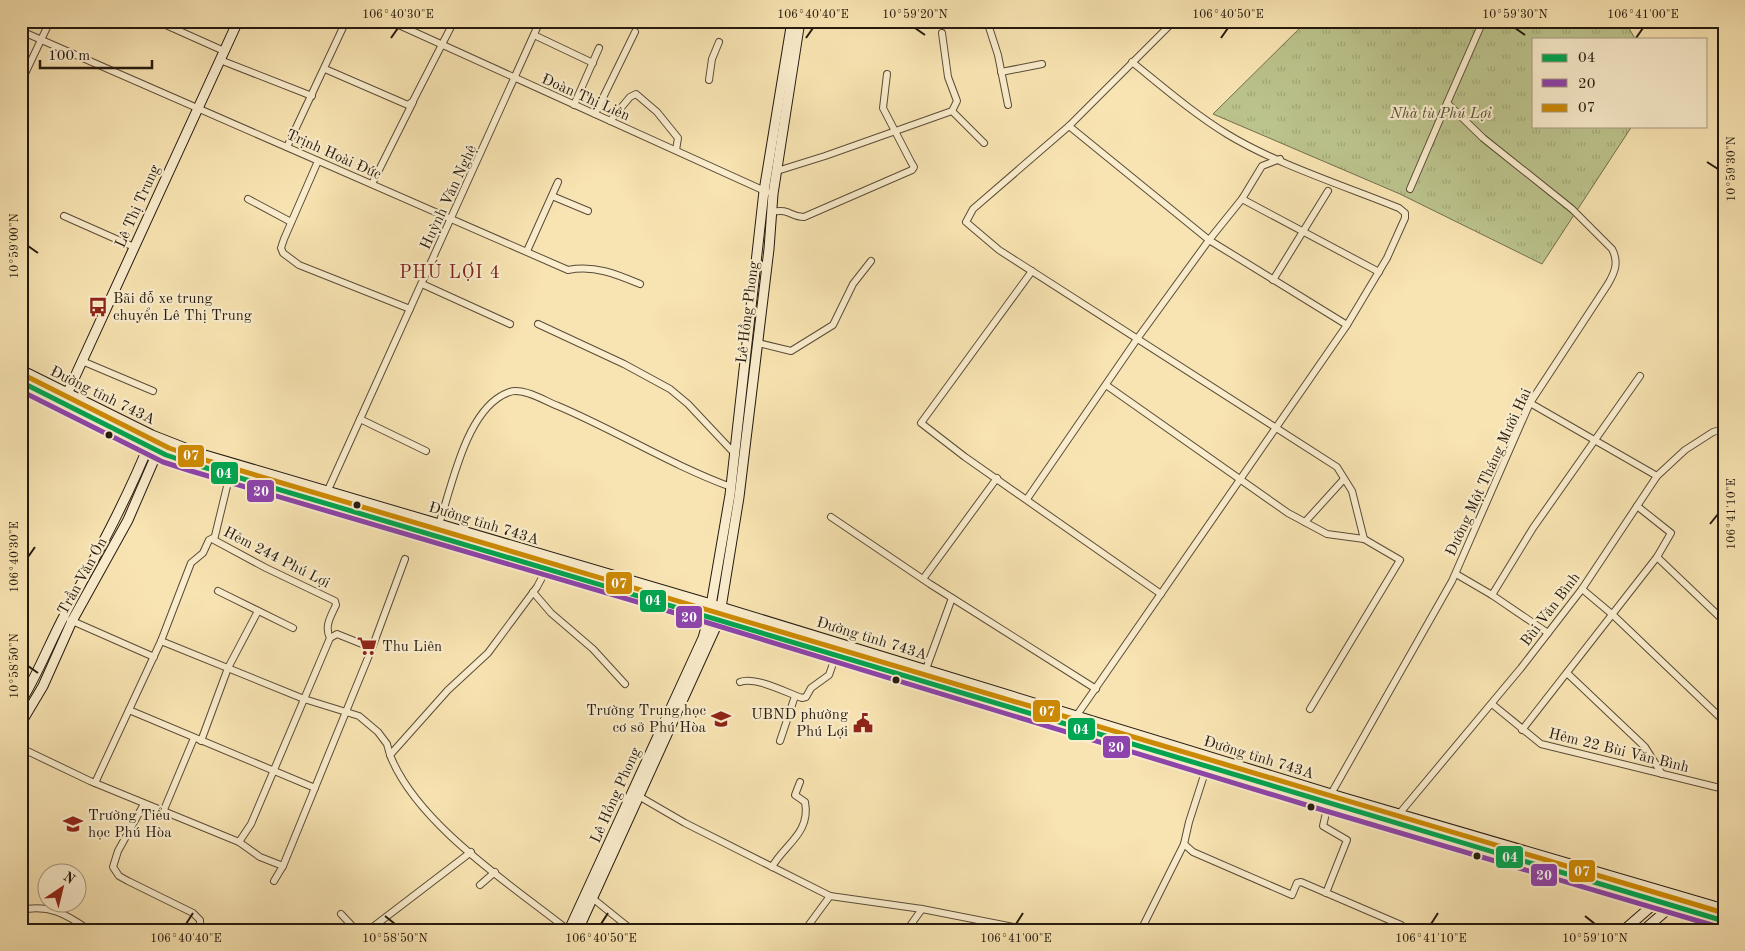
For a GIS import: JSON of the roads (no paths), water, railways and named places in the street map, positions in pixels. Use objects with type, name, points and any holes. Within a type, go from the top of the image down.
[{"type":"main road","name":"Lê Thị Trung","points":[[67,394],[238,21]]},
{"type":"main road","name":"Lê Hồng Phong","points":[[578,930],[590,896],[703,638],[709,617],[731,487],[764,191],[792,21]]},
{"type":"main road","name":"Lê Hồng Phong","points":[[635,794],[719,620],[722,607],[739,497],[758,343],[773,194],[800,21]]},
{"type":"main road","name":"Đường tỉnh 743A","points":[[21,370],[152,435],[198,453],[722,607],[1330,794],[1724,909]]},
{"type":"main road","name":"Đường tỉnh 743A","points":[[21,382],[158,451],[230,474],[1724,921]]},
{"type":"main road","name":"Trần Văn Ơn","points":[[21,723],[43,686],[68,619],[152,435]]},
{"type":"main road","name":"Trần Văn Ơn","points":[[21,701],[128,520],[163,439]]},
{"type":"main road","points":[[879,668],[883,656]]},
{"type":"main road","points":[[976,698],[980,686]]},
{"type":"main road","points":[[1074,727],[1077,715]]},
{"type":"main road","points":[[1207,766],[1210,756]]},
{"type":"main road","points":[[1328,804],[1330,794]]},
{"type":"main road","points":[[1396,824],[1400,814]]},
{"type":"main road","points":[[1624,930],[1667,892]]},
{"type":"main road","name":"Lê Hồng Phong","points":[[568,930],[590,896]]},
{"type":"main road","points":[[1644,930],[1681,897]]},
{"type":"street","points":[[21,82],[50,21]]},
{"type":"street","points":[[157,21],[222,56],[312,96]]},
{"type":"street","points":[[287,147],[346,21]]},
{"type":"street","name":"Đoàn Thị Liên","points":[[390,21],[773,194]]},
{"type":"street","points":[[372,184],[454,21]]},
{"type":"street","name":"Huỳnh Văn Nghệ","points":[[323,501],[540,21]]},
{"type":"street","points":[[987,21],[1008,105]]},
{"type":"street","points":[[1174,21],[1069,126],[973,209],[966,218],[968,226],[999,250],[1278,427],[1337,467],[1357,508],[1364,538]]},
{"type":"street","points":[[1410,189],[1483,21]]},
{"type":"street","name":"Trịnh Hoài Đức","points":[[21,31],[568,270],[579,268],[606,270],[640,284]]},
{"type":"street","points":[[595,114],[635,32]]},
{"type":"street","points":[[777,171],[952,111],[958,101],[948,77],[942,33]]},
{"type":"street","points":[[534,35],[593,63]]},
{"type":"street","points":[[709,80],[712,59],[719,42]]},
{"type":"street","points":[[574,105],[599,48]]},
{"type":"street","points":[[1077,715],[1347,325],[1379,272],[1404,222],[1405,214],[1403,210],[1280,159],[1228,134],[1184,104],[1132,62]]},
{"type":"street","points":[[1001,72],[1042,64]]},
{"type":"street","points":[[325,69],[402,103],[408,105],[413,101]]},
{"type":"street","points":[[772,212],[787,211],[798,217],[804,217],[912,170],[914,167],[912,162],[894,132],[883,108],[887,74]]},
{"type":"street","points":[[610,121],[630,97],[636,94],[669,126],[678,138],[676,150]]},
{"type":"street","name":"Đường Một Tháng Mười Hai","points":[[1330,794],[1456,574],[1530,403],[1615,272],[1616,256],[1608,244],[1572,209],[1483,138],[1447,103]]},
{"type":"street","points":[[952,111],[984,143]]},
{"type":"street","points":[[1069,126],[1209,240],[1347,325]]},
{"type":"street","points":[[1027,499],[1137,339],[1209,240],[1242,200],[1262,166],[1280,159]]},
{"type":"street","points":[[318,161],[281,248],[284,253],[299,265],[410,309]]},
{"type":"street","points":[[527,251],[558,182]]},
{"type":"street","points":[[1273,280],[1328,191]]},
{"type":"street","points":[[552,196],[588,211]]},
{"type":"street","points":[[248,199],[291,222]]},
{"type":"street","points":[[1242,200],[1379,272]]},
{"type":"street","points":[[64,216],[134,248]]},
{"type":"street","points":[[758,343],[790,351],[833,325],[853,284],[871,261]]},
{"type":"street","points":[[1032,271],[922,423],[965,457],[1162,594]]},
{"type":"street","points":[[422,284],[510,324]]},
{"type":"street","points":[[538,324],[624,364],[670,389],[688,404],[735,454]]},
{"type":"street","points":[[82,361],[153,391]]},
{"type":"street","points":[[1492,595],[1533,528],[1640,376]]},
{"type":"street","points":[[1106,385],[1288,513],[1328,534],[1364,538],[1400,560],[1310,709]]},
{"type":"street","points":[[439,524],[468,438],[477,420],[501,396],[514,391],[529,394],[577,414],[654,451],[675,464],[731,487]]},
{"type":"street","name":"Lê Thị Trung","points":[[63,403],[67,394]]},
{"type":"street","points":[[1530,403],[1593,441],[1657,476]]},
{"type":"street","points":[[360,418],[426,451]]},
{"type":"street","name":"Bùi Văn Bình","points":[[1400,814],[1492,704],[1582,589],[1657,476],[1685,450],[1713,432],[1724,429]]},
{"type":"street","name":"Hẻm 244 Phú Lợi","points":[[230,474],[213,538],[221,545],[335,601],[336,605],[328,622],[327,631],[330,638]]},
{"type":"street","points":[[923,579],[997,478]]},
{"type":"street","points":[[1304,522],[1344,478]]},
{"type":"street","points":[[1522,730],[1613,615],[1672,534],[1637,506]]},
{"type":"street","points":[[831,517],[952,598],[1096,689]]},
{"type":"street","points":[[94,783],[154,657],[192,563],[203,553],[213,538]]},
{"type":"street","points":[[1657,557],[1724,621]]},
{"type":"street","points":[[274,881],[283,866],[315,788],[406,559]]},
{"type":"street","points":[[390,754],[448,690],[488,653],[533,592],[547,568]]},
{"type":"street","points":[[1456,574],[1492,595],[1548,633]]},
{"type":"street","points":[[1582,589],[1613,615],[1724,721]]},
{"type":"street","points":[[218,591],[293,628]]},
{"type":"street","points":[[533,592],[551,613],[593,649],[625,684]]},
{"type":"street","points":[[926,669],[952,598]]},
{"type":"street","points":[[201,741],[228,668],[258,611]]},
{"type":"street","points":[[68,619],[154,657]]},
{"type":"street","points":[[239,842],[247,833],[330,638],[337,634],[372,648]]},
{"type":"street","points":[[161,641],[304,698],[346,711],[367,721],[387,744],[390,754],[403,778],[434,820],[568,930]]},
{"type":"street","points":[[740,682],[746,680],[759,682],[795,696],[806,697],[811,688],[829,675],[836,655]]},
{"type":"street","points":[[1567,673],[1645,747],[1662,774]]},
{"type":"street","points":[[780,741],[795,696]]},
{"type":"street","name":"Hẻm 22 Bùi Văn Bình","points":[[1492,704],[1541,744],[1724,790]]},
{"type":"street","points":[[129,710],[315,788]]},
{"type":"street","points":[[163,812],[194,738]]},
{"type":"street","points":[[21,748],[94,783],[239,842],[260,857],[283,866]]},
{"type":"street","points":[[1141,930],[1184,844],[1207,766]]},
{"type":"street","points":[[772,867],[778,857],[796,839],[804,820],[804,802],[796,795],[800,782]]},
{"type":"street","points":[[635,794],[830,896],[922,909],[1027,930]]},
{"type":"street","points":[[144,804],[118,851],[113,867],[119,876],[193,913],[200,920],[200,930]]},
{"type":"street","points":[[1326,893],[1347,843],[1343,836],[1323,826],[1328,804]]},
{"type":"street","points":[[1184,844],[1193,852],[1292,895],[1299,882],[1402,925]]},
{"type":"street","points":[[369,930],[471,852]]},
{"type":"street","points":[[480,885],[495,872]]},
{"type":"street","points":[[590,896],[632,930]]},
{"type":"street","points":[[805,930],[830,896]]},
{"type":"street","points":[[21,910],[39,906],[57,912],[89,930]]},
{"type":"street","points":[[907,930],[922,909]]},
{"type":"street","points":[[341,914],[356,930]]},
{"type":"street","points":[[21,917],[28,930]]},
{"type":"place","name":"Bãi đỗ xe trung chuyển Lê Thị Trung","points":[[98,307]]},
{"type":"place","name":"Thu Liên","points":[[367,646]]},
{"type":"place","name":"Trường Trung học cơ sở Phú Hòa","points":[[721,719]]},
{"type":"place","name":"UBND phường Phú Lợi","points":[[863,723]]},
{"type":"place","name":"Trường Tiểu học Phú Hòa","points":[[73,824]]},
{"type":"district","name":"PHÚ LỢI 4","points":[[450,272]]},
{"type":"park label","name":"Nhà tù Phú Lợi","points":[[1441,113]]}]
